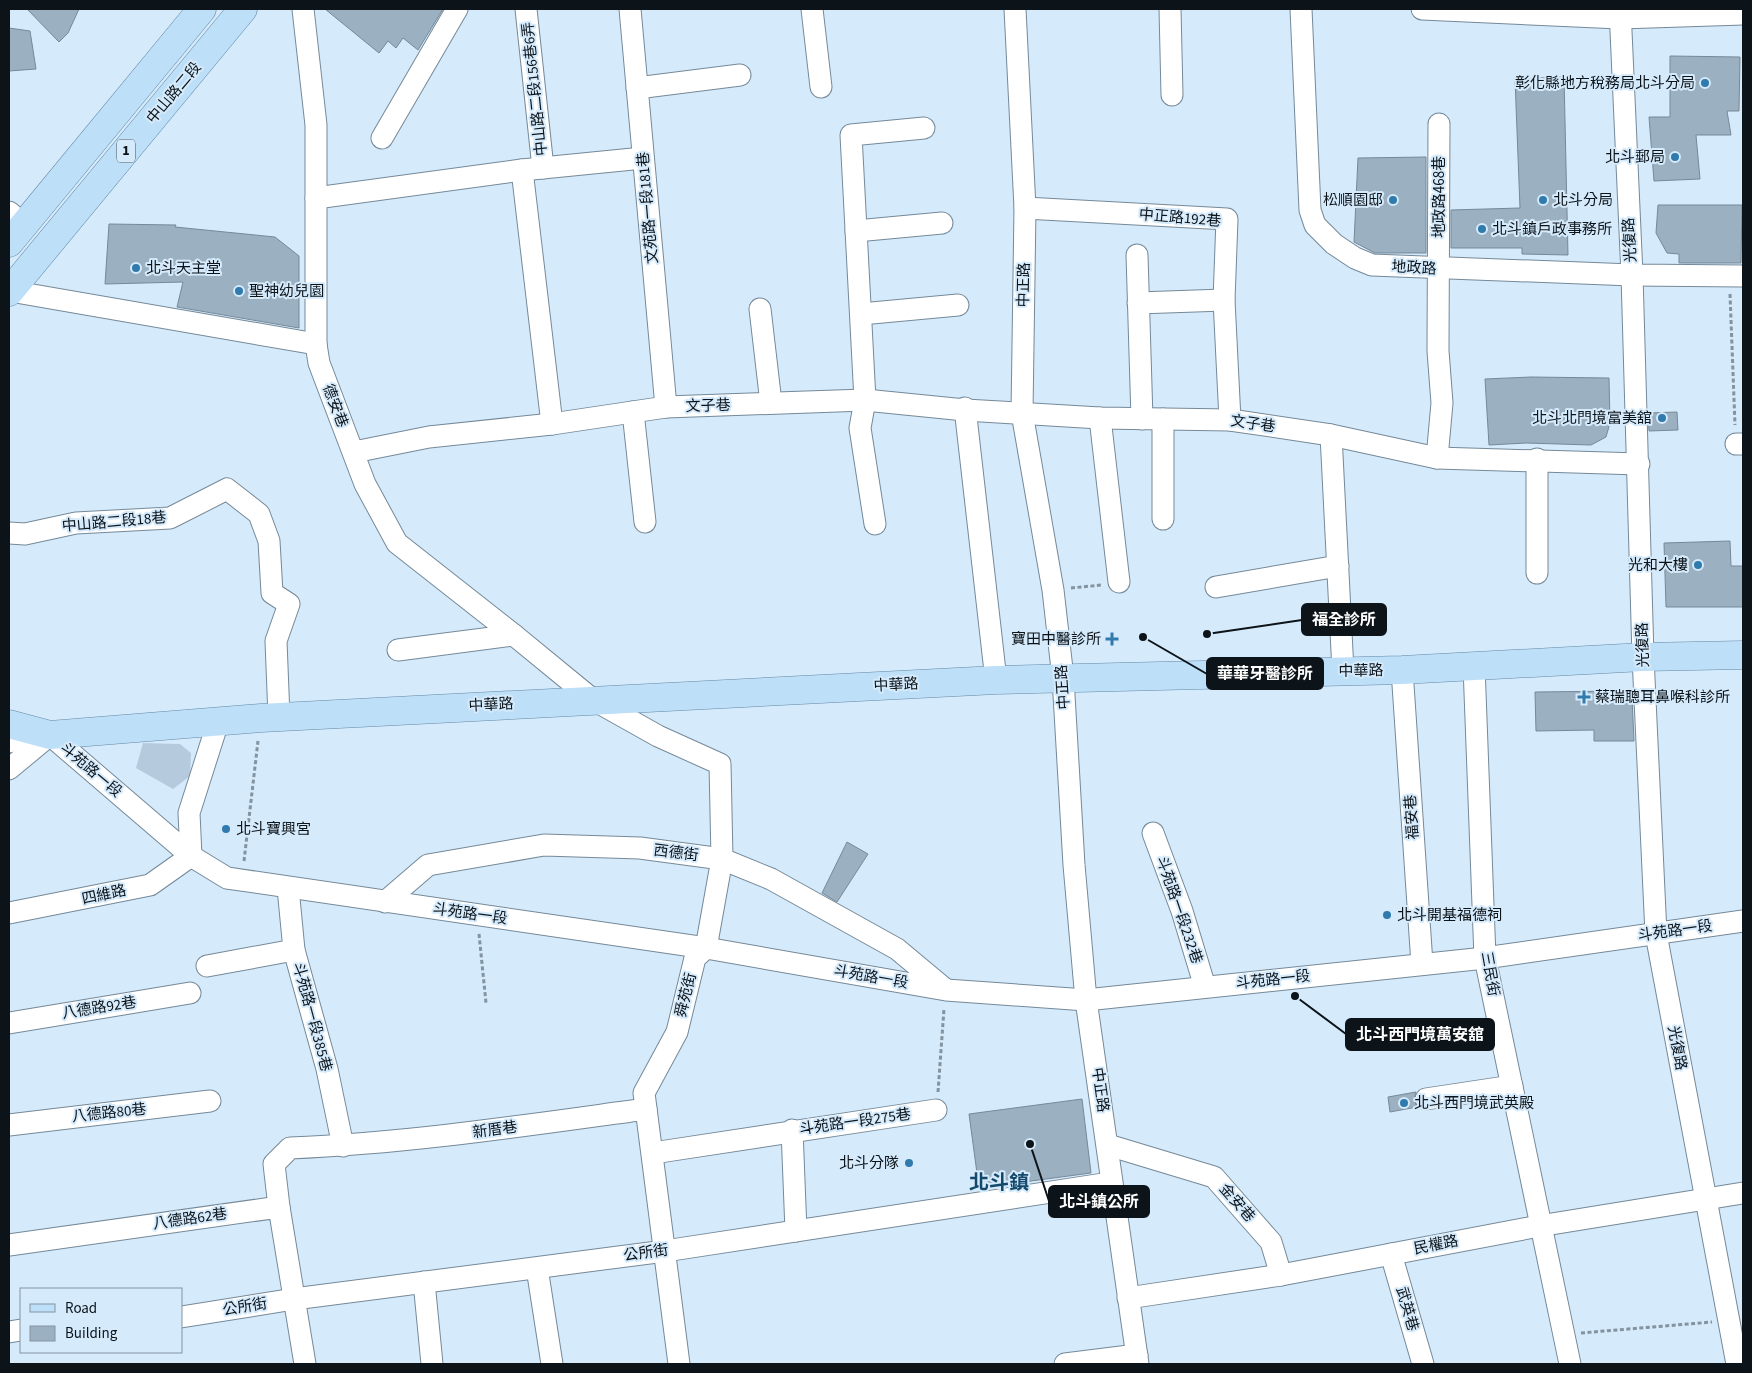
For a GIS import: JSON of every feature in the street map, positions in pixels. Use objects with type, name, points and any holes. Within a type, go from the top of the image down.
[{"type":"main road","name":"1","points":[[14,227],[202,9]]},
{"type":"main road","name":"中山路二段","points":[[9,292],[243,9]]},
{"type":"main road","name":"中華路","points":[[50,735],[270,717],[592,699],[996,680],[1402,670],[1643,657],[1743,656]]},
{"type":"main road","name":"斗苑路一段","points":[[9,708],[50,735]]},
{"type":"main road","name":"斗苑路一段","points":[[9,724],[50,735]]},
{"type":"street","name":"德安巷","points":[[303,9],[316,125],[316,344],[318,363],[366,484],[396,543],[514,635],[592,699]]},
{"type":"street","points":[[382,138],[457,9]]},
{"type":"street","name":"中山路二段156巷6弄","points":[[526,9],[543,168]]},
{"type":"street","name":"文苑路一段181巷","points":[[630,9],[666,408]]},
{"type":"street","points":[[812,9],[821,87]]},
{"type":"street","name":"中正路","points":[[1015,9],[1025,208],[1022,413],[1053,590],[1063,678],[1074,865],[1086,1000],[1108,1145],[1110,1183],[1137,1360]]},
{"type":"street","points":[[1170,9],[1172,95]]},
{"type":"street","name":"地政路","points":[[1301,9],[1310,210],[1315,225],[1334,244],[1355,258],[1372,266],[1736,276]]},
{"type":"street","points":[[1422,9],[1743,14]]},
{"type":"street","name":"光復路","points":[[1620,13],[1639,464],[1643,657],[1656,934],[1737,1364]]},
{"type":"street","points":[[637,88],[740,75]]},
{"type":"street","name":"地政路468巷","points":[[1437,458],[1442,403],[1438,351],[1439,124]]},
{"type":"street","points":[[875,524],[860,428],[865,400],[851,134],[924,128]]},
{"type":"street","points":[[316,198],[522,170],[643,158]]},
{"type":"street","points":[[522,170],[552,424]]},
{"type":"street","name":"中正路192巷","points":[[1025,208],[1227,218],[1224,300],[1230,420]]},
{"type":"street","points":[[856,231],[942,224]]},
{"type":"street","points":[[1137,255],[1138,303],[1163,519]]},
{"type":"street","points":[[9,292],[316,344]]},
{"type":"street","points":[[1138,303],[1224,300]]},
{"type":"street","points":[[860,314],[958,305]]},
{"type":"street","points":[[760,309],[771,403]]},
{"type":"street","name":"文子巷","points":[[354,452],[429,437],[552,424],[666,408],[865,400],[1100,418],[1230,420],[1332,436],[1437,458],[1537,459],[1639,464]]},
{"type":"street","points":[[965,409],[996,680]]},
{"type":"street","points":[[633,412],[645,522]]},
{"type":"street","points":[[1100,418],[1119,582]]},
{"type":"street","points":[[1332,436],[1343,671]]},
{"type":"street","points":[[1537,459],[1537,573]]},
{"type":"street","name":"中山路二段18巷","points":[[9,533],[25,534],[76,523],[170,518],[227,489],[259,514],[269,541],[272,593],[289,604],[276,640],[270,717]]},
{"type":"street","points":[[1216,587],[1338,566]]},
{"type":"street","points":[[398,650],[514,635]]},
{"type":"street","name":"三民街","points":[[1474,666],[1485,958],[1539,1226],[1570,1364]]},
{"type":"street","name":"福安巷","points":[[1402,670],[1422,964]]},
{"type":"street","name":"舜苑街","points":[[592,699],[658,736],[720,764],[722,859],[706,948],[695,958],[677,1032],[644,1093],[654,1153],[679,1364]]},
{"type":"street","points":[[191,856],[189,813],[218,722]]},
{"type":"street","points":[[9,742],[50,735]]},
{"type":"street","points":[[9,769],[50,735]]},
{"type":"street","name":"斗苑路一段","points":[[50,735],[191,856],[227,878],[706,948],[946,990],[1086,1000],[1485,958],[1743,921]]},
{"type":"street","name":"斗苑路一段232巷","points":[[1153,833],[1182,912],[1205,987]]},
{"type":"street","name":"西德街","points":[[385,902],[428,865],[544,845],[640,848],[722,859],[771,879],[897,949],[946,990]]},
{"type":"street","name":"四維路","points":[[9,913],[150,885],[191,856]]},
{"type":"street","name":"斗苑路一段385巷","points":[[288,888],[294,950],[327,1069],[343,1146]]},
{"type":"street","points":[[207,966],[294,950]]},
{"type":"street","name":"八德路92巷","points":[[9,1023],[190,993]]},
{"type":"street","points":[[1426,1099],[1512,1086]]},
{"type":"street","name":"八德路80巷","points":[[9,1125],[210,1101]]},
{"type":"street","name":"新厝巷","points":[[279,1207],[274,1164],[290,1148],[343,1146],[458,1135],[646,1109]]},
{"type":"street","name":"斗苑路一段275巷","points":[[654,1153],[792,1130],[936,1110]]},
{"type":"street","points":[[792,1130],[796,1231]]},
{"type":"street","name":"金安巷","points":[[1108,1145],[1214,1177],[1271,1242],[1281,1274]]},
{"type":"street","name":"公所街","points":[[182,1317],[294,1299],[665,1251],[1110,1183]]},
{"type":"street","name":"民權路","points":[[1128,1298],[1281,1274],[1539,1226],[1743,1193]]},
{"type":"street","points":[[279,1207],[305,1364]]},
{"type":"street","name":"八德路62巷","points":[[9,1245],[279,1207]]},
{"type":"street","name":"武英巷","points":[[1391,1254],[1422,1364]]},
{"type":"street","points":[[537,1268],[552,1364]]},
{"type":"street","points":[[424,1282],[432,1364]]},
{"type":"street","points":[[1065,1364],[1137,1360]]},
{"type":"path","points":[[1736,276],[1740,444]]},
{"type":"path","points":[[1053,590],[1119,582]]},
{"type":"path","points":[[242,880],[270,717]]},
{"type":"path","points":[[477,915],[486,1003]]},
{"type":"path","points":[[936,1110],[946,990]]},
{"type":"path","points":[[1563,1334],[1729,1321]]},
{"type":"shaded area","points":[[143,743],[180,744],[191,753],[190,776],[173,789],[136,768]]},
{"type":"building","points":[[27,9],[79,9],[68,33],[59,42]]},
{"type":"building","points":[[325,9],[443,9],[418,50],[403,38],[396,48],[388,41],[379,53]]},
{"type":"building","points":[[9,28],[30,31],[36,69],[9,71]]},
{"type":"building","points":[[1670,56],[1740,57],[1739,111],[1727,111],[1731,135],[1696,135],[1700,179],[1654,181],[1649,117],[1670,117]]},
{"type":"building","name":"北斗分局","points":[[1564,77],[1568,255],[1522,254],[1522,248],[1451,248],[1451,210],[1520,208],[1515,79]]},
{"type":"building","name":"松順園邸","points":[[1426,157],[1426,253],[1375,253],[1354,242],[1358,158]]},
{"type":"building","points":[[1658,205],[1742,205],[1741,263],[1679,263],[1679,254],[1667,253],[1656,233]]},
{"type":"building","name":"聖神幼兒園","points":[[109,224],[176,225],[175,227],[275,237],[299,256],[299,328],[177,307],[183,282],[105,284]]},
{"type":"building","points":[[1531,377],[1609,378],[1610,423],[1606,437],[1591,445],[1526,443],[1489,445],[1485,379]]},
{"type":"building","name":"北斗北門境富美舘","points":[[1677,412],[1678,430],[1649,431],[1648,413]]},
{"type":"building","name":"光和大樓","points":[[1730,541],[1731,566],[1743,566],[1743,607],[1666,607],[1664,543]]},
{"type":"building","points":[[1620,691],[1632,698],[1634,741],[1594,741],[1594,730],[1536,731],[1535,692]]},
{"type":"building","points":[[847,842],[868,854],[837,902],[822,893]]},
{"type":"building","name":"北斗西門境武英殿","points":[[1416,1092],[1414,1100],[1417,1107],[1390,1112],[1388,1097]]},
{"type":"building","points":[[1082,1099],[1091,1173],[979,1188],[969,1114]]},
{"type":"place","name":"彰化縣地方稅務局北斗分局","points":[[1705,83]]},
{"type":"place","name":"北斗郵局","points":[[1675,157]]},
{"type":"place","name":"松順園邸","points":[[1393,200]]},
{"type":"place","name":"北斗分局","points":[[1543,200]]},
{"type":"place","name":"北斗鎮戶政事務所","points":[[1482,229]]},
{"type":"place","name":"北斗天主堂","points":[[136,268]]},
{"type":"place","name":"聖神幼兒園","points":[[239,291]]},
{"type":"place","name":"北斗北門境富美舘","points":[[1662,418]]},
{"type":"place","name":"光和大樓","points":[[1698,565]]},
{"type":"place","name":"福全診所","points":[[1207,634]]},
{"type":"place","name":"華華牙醫診所","points":[[1143,637]]},
{"type":"place","name":"寶田中醫診所","points":[[1112,639]]},
{"type":"place","name":"蔡瑞聰耳鼻喉科診所","points":[[1584,697]]},
{"type":"place","name":"北斗寶興宮","points":[[226,829]]},
{"type":"place","name":"北斗開基福德祠","points":[[1387,915]]},
{"type":"place","name":"北斗西門境萬安舘","points":[[1295,996]]},
{"type":"place","name":"北斗西門境武英殿","points":[[1404,1103]]},
{"type":"place","name":"北斗鎮公所","points":[[1030,1144]]},
{"type":"place","name":"北斗分隊","points":[[909,1163]]},
{"type":"district","name":"北斗鎮","points":[[999,1183]]}]
